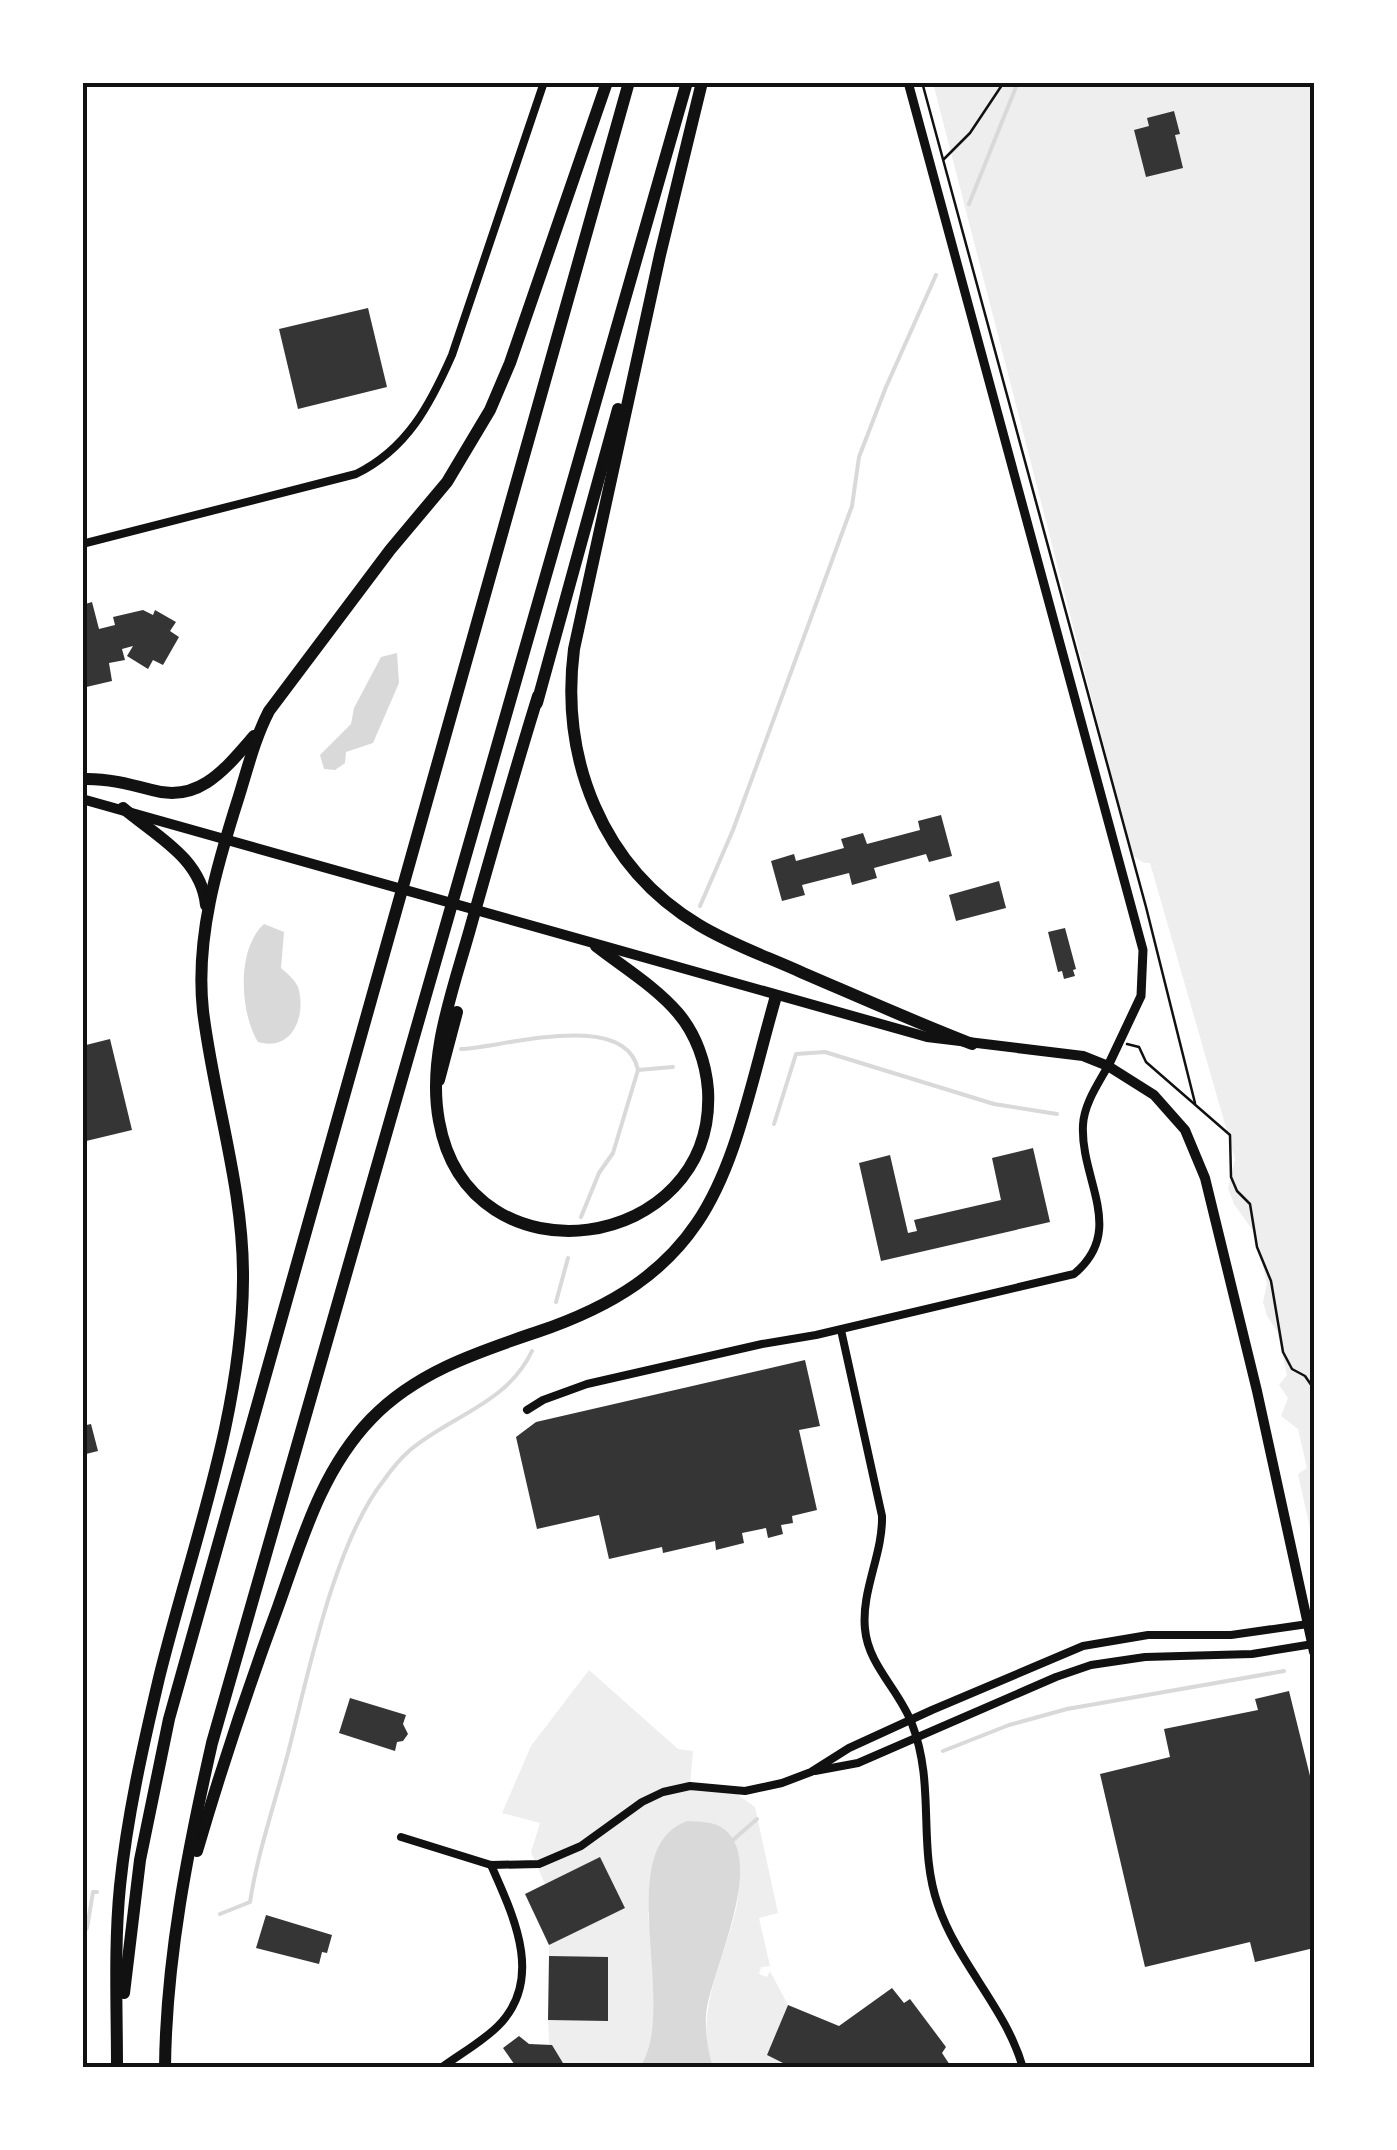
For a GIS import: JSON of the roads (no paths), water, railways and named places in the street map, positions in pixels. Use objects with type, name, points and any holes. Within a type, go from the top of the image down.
[{"type":"highway","points":[[82,779],[115,781],[169,794],[188,792],[215,778],[259,730],[288,682],[446,482],[483,422],[510,363],[606,82]]},
{"type":"highway","points":[[118,2068],[132,1908],[152,1789],[169,1719],[629,82]]},
{"type":"highway","points":[[165,2068],[180,1906],[212,1744],[687,82]]},
{"type":"highway","points":[[702,82],[660,254],[574,649],[570,695],[578,764],[593,806],[626,861],[648,885],[699,925],[744,948],[972,1044]]},
{"type":"highway","points":[[596,946],[677,1012],[689,1029],[704,1066],[708,1101],[702,1136],[689,1165],[663,1196],[624,1222],[584,1232],[559,1233],[516,1222],[496,1211],[460,1176],[438,1119],[436,1062],[510,783],[538,696],[660,254]]},
{"type":"highway","points":[[118,2068],[120,1887],[127,1838],[160,1677],[219,1450],[242,1319],[244,1278],[236,1185],[202,1006],[202,948],[227,838],[259,730]]},
{"type":"highway","points":[[123,808],[194,866],[201,880],[207,916]]},
{"type":"highway","points":[[180,1906],[224,1759],[270,1626],[320,1492],[336,1462],[374,1416],[408,1388],[463,1358],[601,1307],[626,1293],[677,1250],[699,1222],[720,1184],[776,996]]},
{"type":"main road","points":[[82,798],[596,946],[927,1036],[1067,1053],[1108,1066],[1154,1095],[1172,1112],[1195,1150],[1219,1228],[1314,1648]]},
{"type":"street","points":[[82,544],[342,479],[387,456],[420,419],[452,355],[544,82]]},
{"type":"street","points":[[527,1410],[563,1391],[587,1384],[1065,1278],[1082,1268],[1099,1242],[1101,1226],[1083,1140],[1084,1116],[1133,1019],[1141,996],[1143,950],[908,82]]},
{"type":"street","points":[[842,1330],[882,1516],[882,1534],[866,1601],[865,1636],[917,1738],[928,1791],[928,1862],[938,1905],[961,1954],[1006,2024],[1023,2068]]},
{"type":"street","points":[[810,1772],[910,1719],[1092,1644],[1148,1634],[1241,1634],[1308,1624]]},
{"type":"street","points":[[401,1838],[492,1865],[527,1866],[558,1858],[581,1846],[642,1802],[674,1788],[745,1791],[810,1772],[858,1764],[1091,1665],[1145,1657],[1314,1648]]},
{"type":"street","points":[[441,2068],[498,2026],[520,1988],[522,1958],[518,1931],[492,1865]]},
{"type":"lane","points":[[82,88],[90,82]]},
{"type":"waterway","points":[[969,204],[1018,82]]},
{"type":"waterway","points":[[700,906],[733,830],[852,506],[859,457],[936,275]]},
{"type":"waterway","points":[[461,1049],[587,1036],[611,1040],[629,1051],[638,1070],[613,1153],[599,1173],[581,1217]]},
{"type":"waterway","points":[[774,1124],[796,1054],[825,1052],[994,1104],[1057,1114]]},
{"type":"waterway","points":[[638,1070],[673,1067]]},
{"type":"waterway","points":[[556,1302],[568,1258]]},
{"type":"waterway","points":[[220,1914],[250,1902],[325,1611],[366,1507],[406,1454],[493,1397],[521,1369],[532,1351]]},
{"type":"waterway","points":[[943,1751],[1009,1725],[1067,1709],[1284,1671]]},
{"type":"waterway","points":[[733,1840],[757,1819]]},
{"type":"waterway","points":[[82,1933],[87,1928],[93,1892],[97,1892]]}]
